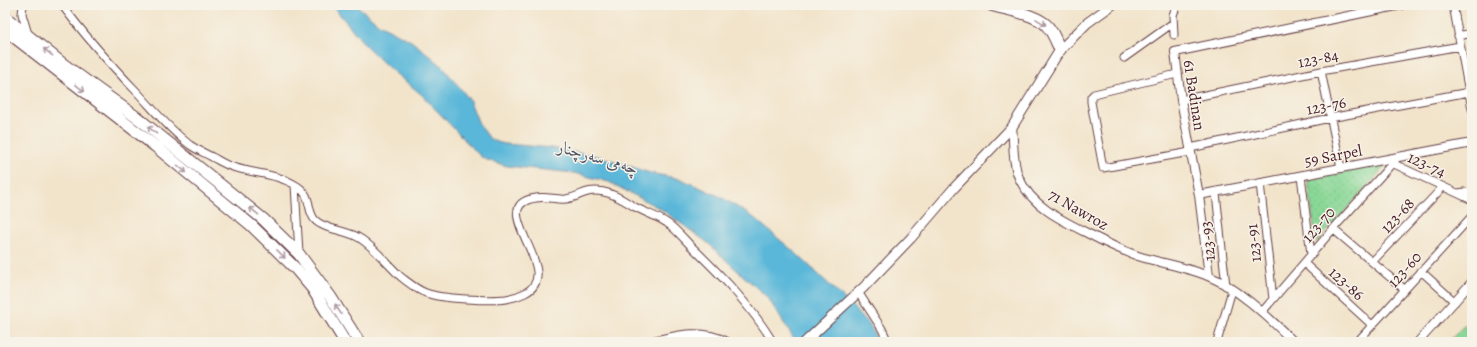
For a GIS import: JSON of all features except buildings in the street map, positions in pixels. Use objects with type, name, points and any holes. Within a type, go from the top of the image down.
[{"type":"main road","points":[[991,5],[1029,16],[1045,24],[1052,33],[1060,50]]},
{"type":"main road","points":[[806,342],[911,238],[954,188],[1012,127],[1060,50],[1087,23],[1112,5]]},
{"type":"main road","points":[[5,17],[63,64],[139,119],[263,219],[299,254],[330,296],[359,342]]},
{"type":"main road","points":[[5,30],[155,146],[251,225],[295,268],[312,288],[345,342]]},
{"type":"main road","points":[[650,342],[695,334],[713,336],[726,342]]},
{"type":"street","points":[[23,5],[22,14],[29,36]]},
{"type":"street","points":[[62,5],[98,51],[169,126],[192,146],[230,166],[280,178],[296,185],[302,189],[306,195],[312,214],[318,222],[363,240],[401,276],[419,290],[442,297],[499,300],[525,293],[533,287],[537,279],[537,269],[517,217],[518,209],[523,202],[536,198],[571,198],[586,191],[607,192],[659,218],[676,230],[741,297],[773,342]]},
{"type":"street","points":[[1174,35],[1173,15],[1177,5]]},
{"type":"street","name":"61 Badinan","points":[[1209,276],[1199,196],[1181,100],[1175,52],[1401,5]]},
{"type":"street","points":[[1453,5],[1460,46],[1470,89],[1472,109]]},
{"type":"street","points":[[1124,58],[1173,23]]},
{"type":"street","points":[[1458,36],[1472,33]]},
{"type":"street","name":"123-84","points":[[1181,100],[1321,71],[1460,46]]},
{"type":"street","points":[[1321,71],[1341,168]]},
{"type":"street","name":"123-76","points":[[1177,74],[1094,94],[1091,97],[1103,168],[1470,89]]},
{"type":"street","name":"71 Nawroz","points":[[1012,127],[1015,165],[1018,177],[1029,194],[1043,208],[1074,227],[1124,251],[1209,276],[1229,288],[1262,312],[1294,342]]},
{"type":"street","name":"59 Sarpel","points":[[1199,196],[1341,168],[1395,160],[1472,143]]},
{"type":"street","name":"123-74","points":[[1395,160],[1442,187],[1472,200]]},
{"type":"street","name":"123-70","points":[[1262,312],[1311,254],[1395,160]]},
{"type":"street","points":[[1301,176],[1311,254]]},
{"type":"street","name":"123-91","points":[[1260,183],[1273,299]]},
{"type":"street","points":[[296,185],[299,254]]},
{"type":"street","name":"123-68","points":[[1372,262],[1442,187]]},
{"type":"street","points":[[1458,194],[1472,191]]},
{"type":"street","name":"123-93","points":[[1216,193],[1229,288]]},
{"type":"street","name":"123-60","points":[[1357,342],[1472,216]]},
{"type":"street","points":[[1333,229],[1404,289]]},
{"type":"street","name":"123-86","points":[[1304,263],[1372,325]]},
{"type":"street","points":[[1421,271],[1455,302]]},
{"type":"street","points":[[1418,342],[1472,282]]},
{"type":"street","points":[[1217,342],[1229,288]]},
{"type":"street","points":[[857,293],[882,329],[888,342]]},
{"type":"green space","points":[[1388,163],[1316,243],[1308,180]]},
{"type":"green space","points":[[1468,322],[1472,327],[1472,342],[1448,342]]},
{"type":"water","name":"چەمی سەرچنار","points":[[332,5],[356,5],[379,24],[411,41],[428,54],[442,66],[469,99],[479,124],[490,139],[505,144],[553,148],[601,157],[650,173],[681,179],[721,197],[753,217],[799,256],[869,324],[878,342],[796,342],[768,298],[708,243],[661,209],[609,182],[574,173],[507,166],[487,160],[480,156],[421,94],[389,68],[366,46]]}]
